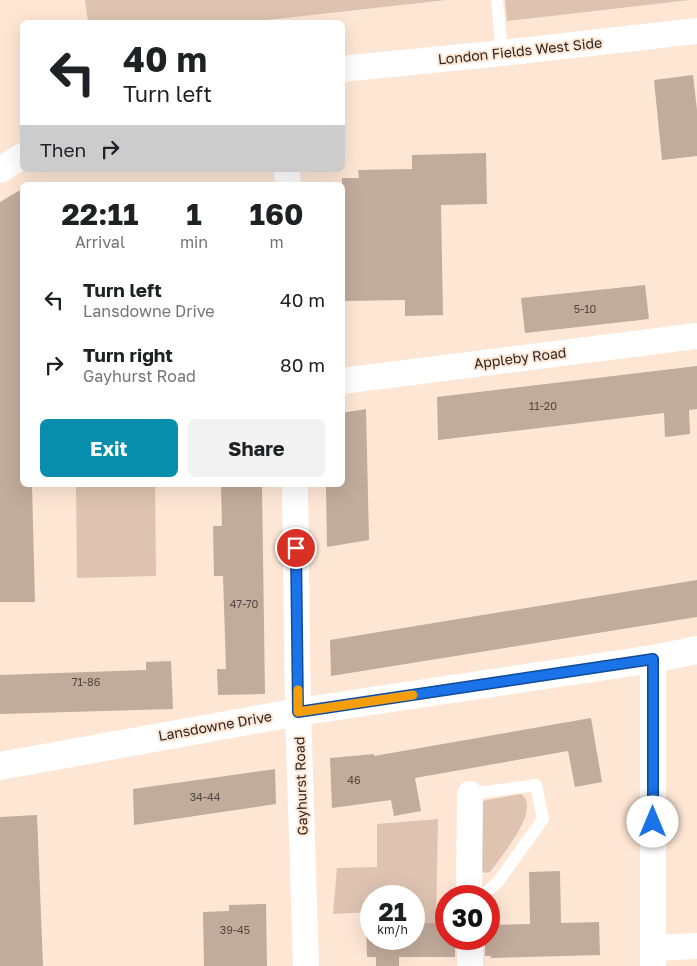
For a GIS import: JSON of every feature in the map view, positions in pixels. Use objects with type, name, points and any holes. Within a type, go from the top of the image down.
[{"type":"street","name":"London Fields West Side","points":[[345,69],[697,31]]},
{"type":"street","points":[[0,170],[20,157]]},
{"type":"street","name":"Appleby Road","points":[[345,380],[697,336]]},
{"type":"street","name":"Gayhurst Road","points":[[295,487],[298,712],[306,966]]},
{"type":"street","name":"Lansdowne Drive","points":[[0,766],[298,712],[653,659],[697,650]]},
{"type":"street","points":[[653,659],[653,957],[697,946]]},
{"type":"street","points":[[469,885],[470,794]]},
{"type":"street","points":[[470,950],[470,966]]},
{"type":"lane","points":[[497,0],[502,53]]},
{"type":"lane","points":[[470,794],[536,785],[543,819],[495,885]]},
{"type":"shaded area","points":[[85,0],[446,0],[267,20],[88,20]]},
{"type":"shaded area","points":[[505,0],[690,0],[507,21]]},
{"type":"shaded area","points":[[76,487],[155,487],[156,576],[77,578]]},
{"type":"shaded area","points":[[521,794],[526,801],[527,810],[523,821],[502,856],[490,872],[485,873],[480,869],[482,801]]},
{"type":"shaded area","points":[[438,819],[435,923],[425,923],[425,885],[360,885],[360,913],[333,914],[337,868],[377,867],[377,824]]},
{"type":"building","points":[[693,75],[697,110],[697,156],[662,160],[654,80]]},
{"type":"building","points":[[486,153],[487,204],[441,205],[443,315],[405,316],[405,300],[345,301],[345,182],[342,182],[342,178],[359,178],[358,170],[412,169],[412,155]]},
{"type":"building","points":[[20,190],[20,487],[32,487],[35,602],[0,602],[0,202]]},
{"type":"building","points":[[645,285],[649,319],[525,333],[521,298]]},
{"type":"building","points":[[697,366],[697,409],[689,410],[690,434],[665,437],[664,413],[438,440],[437,397]]},
{"type":"building","points":[[366,409],[369,540],[327,547],[326,487],[345,487],[345,412]]},
{"type":"building","points":[[221,487],[262,487],[265,694],[218,695],[217,669],[226,669],[223,576],[214,576],[213,526],[222,526]]},
{"type":"building","points":[[697,580],[697,617],[331,676],[330,640]]},
{"type":"building","points":[[171,661],[173,709],[0,714],[0,675],[146,670],[146,662]]},
{"type":"building","points":[[591,718],[602,782],[575,787],[568,751],[415,778],[421,811],[394,816],[391,800],[332,808],[330,758],[374,754],[374,756]]},
{"type":"building","points":[[275,769],[276,804],[134,825],[133,789]]},
{"type":"building","points":[[37,815],[43,966],[0,966],[0,817]]},
{"type":"building","points":[[560,871],[561,923],[599,922],[600,955],[491,958],[491,956],[485,956],[485,950],[500,950],[500,925],[530,924],[529,872]]},
{"type":"building","points":[[266,904],[267,966],[204,966],[203,912],[229,911],[229,905]]},
{"type":"building","points":[[425,923],[435,923],[435,950],[455,950],[455,957],[399,957],[399,966],[376,966],[376,957],[367,957],[367,950],[425,950]]},
{"type":"slow traffic","points":[[298,690],[298,712],[413,695]]},
{"type":"route","points":[[296,548],[298,712],[653,659],[653,822]]}]
